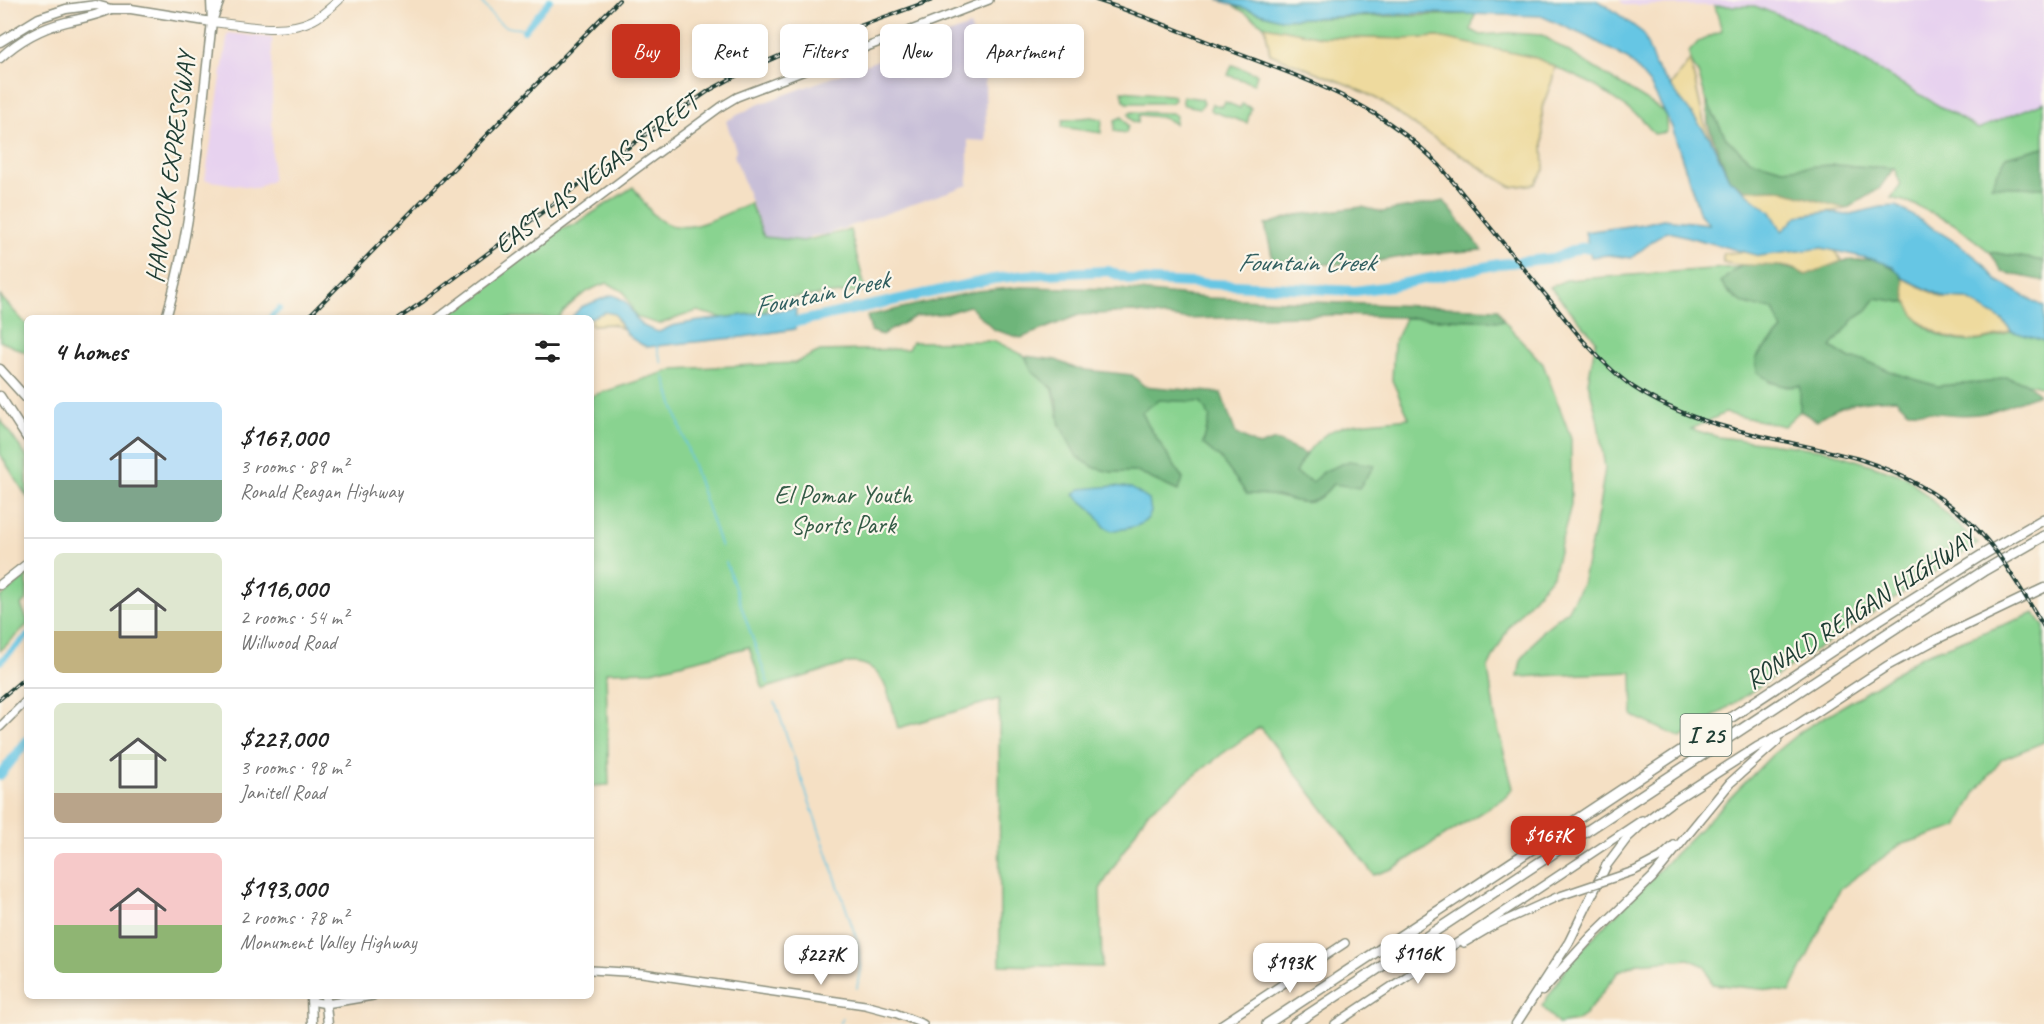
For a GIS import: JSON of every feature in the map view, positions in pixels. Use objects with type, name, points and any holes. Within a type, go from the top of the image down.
[{"type":"highway","name":"RONALD REAGAN HIGHWAY","points":[[1267,1024],[1874,623],[2044,519]]},
{"type":"highway","name":"RONALD REAGAN HIGHWAY","points":[[1294,1024],[1874,642],[1985,570],[2044,536]]},
{"type":"main road","name":"HANCOCK EXPRESSWAY","points":[[167,315],[183,246],[193,184],[212,22],[211,0]]},
{"type":"main road","name":"HANCOCK EXPRESSWAY","points":[[212,22],[220,0]]},
{"type":"main road","points":[[0,42],[26,25],[54,12],[96,5],[111,9],[131,9],[212,22],[273,28],[291,27],[313,20],[339,0]]},
{"type":"main road","points":[[0,58],[9,49],[42,30],[111,9]]},
{"type":"main road","points":[[0,369],[24,396]]},
{"type":"main road","points":[[0,396],[24,433]]},
{"type":"main road","points":[[0,585],[24,566]]},
{"type":"main road","points":[[1516,1024],[1569,942],[1606,866],[1616,851],[1641,825],[1670,803],[1757,747],[1791,729],[1887,666],[1935,640],[2044,588]]},
{"type":"main road","points":[[1527,1008],[1591,937],[1652,878],[1730,783],[1791,729]]},
{"type":"main road","points":[[311,999],[312,1024]]},
{"type":"main road","points":[[326,999],[328,1024]]},
{"type":"street","name":"EAST LAS VEGAS STREET","points":[[442,315],[737,97],[988,0]]},
{"type":"street","points":[[0,727],[24,703]]},
{"type":"street","points":[[1335,1024],[1670,803]]},
{"type":"street","points":[[1443,954],[1494,926],[1557,897],[1634,871],[1661,857],[1700,818]]},
{"type":"street","points":[[1222,1024],[1345,943]]},
{"type":"street","points":[[594,970],[642,973],[865,1005],[923,1024]]},
{"type":"shaded area","points":[[1620,0],[2044,0],[2044,102],[1978,129],[1801,24],[1755,6],[1624,5]]},
{"type":"shaded area","points":[[964,28],[964,78],[985,78],[986,141],[968,140],[968,185],[827,234],[812,236],[803,241],[764,237],[734,155],[736,150],[726,121],[757,105],[830,78],[868,78],[868,64],[880,59],[880,78],[952,78],[952,33]]},
{"type":"shaded area","points":[[228,33],[272,38],[272,180],[257,188],[205,180]]},
{"type":"green space","points":[[1233,5],[1280,19],[1475,14],[1471,30],[1481,35],[1509,33],[1542,35],[1665,112],[1667,132],[1654,134],[1640,117],[1592,84],[1536,58],[1438,37],[1406,39],[1321,37],[1265,26]]},
{"type":"green space","points":[[1715,6],[1755,6],[1801,24],[1978,129],[2044,102],[2044,147],[2006,157],[1991,186],[2044,188],[2044,261],[1990,252],[1954,224],[1911,203],[1891,198],[1901,185],[1894,168],[1831,165],[1783,169],[1750,160],[1726,138],[1707,102],[1698,73],[1690,60],[1689,52],[1698,42],[1722,31]]},
{"type":"green space","points":[[1232,65],[1257,74],[1254,84],[1228,75]]},
{"type":"green space","points":[[1122,91],[1169,95],[1174,96],[1175,100],[1171,103],[1127,103]]},
{"type":"green space","points":[[1183,96],[1202,99],[1204,103],[1200,108],[1184,105]]},
{"type":"green space","points":[[1225,102],[1240,108],[1242,104],[1251,108],[1247,123],[1210,109],[1212,104],[1222,107]]},
{"type":"green space","points":[[1707,102],[1726,138],[1750,160],[1783,169],[1831,165],[1894,168],[1879,189],[1846,209],[1777,189],[1745,190],[1729,179],[1708,124]]},
{"type":"green space","points":[[1132,112],[1172,113],[1176,116],[1175,124],[1163,118],[1141,115],[1139,115],[1138,123],[1133,122],[1128,114]]},
{"type":"green space","points":[[1091,117],[1102,119],[1101,133],[1062,127],[1063,120]]},
{"type":"green space","points":[[1122,117],[1128,126],[1126,133],[1114,131],[1115,120]]},
{"type":"green space","points":[[2044,147],[2044,188],[1991,186],[2006,157]]},
{"type":"green space","points":[[633,187],[656,217],[667,224],[678,226],[690,226],[716,219],[750,203],[764,237],[803,241],[850,230],[866,291],[788,298],[772,302],[764,312],[723,318],[697,311],[659,324],[636,317],[624,292],[608,283],[580,296],[560,315],[446,315],[551,232],[574,225]]},
{"type":"green space","points":[[1444,201],[1482,250],[1413,255],[1366,263],[1304,265],[1273,260],[1265,225],[1296,215],[1362,207],[1382,212]]},
{"type":"green space","points":[[1990,252],[2044,261],[2044,281],[2002,272]]},
{"type":"green space","points":[[1872,259],[1890,266],[1899,273],[1908,303],[1876,298],[1867,310],[1856,317],[1831,347],[1850,359],[1864,360],[1897,374],[1937,386],[1991,382],[2005,377],[2027,383],[2039,394],[1992,411],[1976,414],[1956,415],[1908,411],[1896,399],[1864,401],[1844,406],[1817,421],[1800,411],[1800,386],[1777,384],[1757,372],[1756,358],[1782,330],[1773,309],[1743,303],[1731,295],[1721,282],[1735,269],[1748,265],[1774,265],[1806,275],[1842,261]]},
{"type":"green space","points":[[1739,267],[1722,282],[1748,305],[1773,309],[1782,330],[1756,357],[1769,382],[1787,387],[1801,386],[1800,411],[1784,426],[1725,413],[1691,429],[1718,437],[1826,450],[1907,477],[1978,544],[1681,738],[1633,716],[1632,672],[1518,677],[1521,660],[1542,631],[1567,611],[1582,584],[1598,513],[1605,468],[1597,417],[1588,382],[1596,340],[1550,287],[1566,280]]},
{"type":"green space","points":[[1021,287],[1119,289],[1209,298],[1498,309],[1504,321],[1339,315],[1184,319],[1133,312],[1079,315],[1021,338],[995,330],[969,306],[947,313],[916,316],[882,335],[871,331],[867,316],[977,291]]},
{"type":"green space","points":[[0,296],[24,322],[24,352],[0,341]]},
{"type":"green space","points":[[1876,298],[1908,303],[1921,323],[1931,331],[1953,340],[1976,341],[2011,331],[2044,341],[2044,387],[2005,377],[1991,382],[1937,386],[1897,374],[1864,360],[1850,359],[1831,347],[1856,317],[1867,310]]},
{"type":"green space","name":"El Pomar Youth Sports Park","points":[[1405,318],[1504,321],[1543,364],[1571,438],[1571,505],[1553,575],[1509,626],[1488,668],[1495,717],[1513,788],[1507,796],[1394,868],[1374,875],[1260,727],[1147,813],[1100,889],[1102,967],[1000,965],[999,699],[898,728],[889,695],[879,675],[871,668],[849,663],[763,689],[749,647],[652,671],[606,672],[609,785],[594,786],[594,395],[675,369],[795,363],[820,351],[908,349],[912,342],[995,341],[1025,356],[1032,371],[1053,389],[1060,425],[1111,472],[1137,472],[1178,491],[1183,479],[1142,412],[1159,400],[1201,402],[1210,417],[1203,444],[1220,458],[1247,494],[1307,502],[1319,498],[1333,484],[1325,471],[1312,482],[1295,473],[1317,441],[1329,432],[1356,423],[1409,418],[1392,380],[1394,343]]},
{"type":"green space","points":[[1025,356],[1056,360],[1077,369],[1132,375],[1144,386],[1221,393],[1236,434],[1259,446],[1275,440],[1305,454],[1295,473],[1312,482],[1325,471],[1349,461],[1375,465],[1359,488],[1333,484],[1313,501],[1301,502],[1272,495],[1247,494],[1220,458],[1203,444],[1210,417],[1201,402],[1159,400],[1142,412],[1183,479],[1178,491],[1137,472],[1111,472],[1095,468],[1077,457],[1060,425],[1057,400],[1053,389],[1032,371]]},
{"type":"green space","points":[[0,419],[24,453],[24,492],[0,454]]},
{"type":"green space","points":[[24,578],[24,602],[21,605],[24,612],[24,628],[0,651],[0,598]]},
{"type":"green space","points":[[2035,613],[2044,627],[2044,742],[2002,759],[1976,792],[1957,827],[1900,845],[1840,889],[1790,992],[1712,984],[1705,966],[1689,959],[1637,963],[1619,971],[1585,1015],[1576,1021],[1558,1024],[1542,1006],[1572,959],[1772,755],[1801,731],[1921,656]]},
{"type":"sand","points":[[1265,26],[1321,37],[1406,39],[1438,37],[1536,58],[1555,67],[1542,108],[1544,170],[1535,184],[1511,187],[1412,124],[1379,100],[1351,86],[1270,54]]},
{"type":"sand","points":[[1690,60],[1704,122],[1729,179],[1745,190],[1777,189],[1846,209],[1798,216],[1782,232],[1700,214],[1672,127],[1659,101]]},
{"type":"sand","points":[[1828,243],[1842,261],[1806,275],[1787,267],[1723,262],[1723,253],[1791,250]]},
{"type":"sand","points":[[1903,278],[1943,298],[1967,299],[2002,319],[2011,331],[1991,338],[1971,341],[1941,334],[1924,324],[1911,310],[1906,298]]},
{"type":"sand","points":[[605,311],[615,314],[621,328],[612,324],[594,325],[594,316]]},
{"type":"water","points":[[1218,0],[1595,0],[1606,5],[1643,33],[1655,66],[1710,138],[1729,179],[1771,212],[1782,231],[1798,216],[1829,212],[1846,215],[1897,206],[1959,244],[1983,263],[1996,280],[2044,307],[2044,341],[2011,331],[2004,321],[1967,299],[1946,298],[1903,278],[1893,266],[1822,248],[1759,256],[1666,231],[1631,258],[1608,255],[1591,257],[1585,232],[1663,219],[1709,224],[1700,214],[1672,127],[1651,86],[1629,60],[1592,39],[1541,16],[1429,13],[1280,19]]},
{"type":"water","points":[[612,295],[627,304],[642,325],[659,332],[672,326],[693,322],[796,308],[795,329],[647,347],[627,334],[615,314],[605,312],[594,316],[574,315],[581,307]]},
{"type":"water","points":[[1115,486],[1131,488],[1149,500],[1151,512],[1145,521],[1135,526],[1112,531],[1105,527],[1092,510],[1074,495],[1080,489]]},
{"type":"waterway","points":[[480,0],[504,26],[527,28]]},
{"type":"waterway","points":[[524,31],[550,0]]},
{"type":"waterway","name":"Fountain Creek","points":[[782,325],[993,279],[1025,275],[1108,271],[1131,280],[1355,291],[1499,264],[1554,258],[1580,248],[1601,247]]},
{"type":"waterway","points":[[273,315],[279,309]]},
{"type":"waterway","points":[[656,344],[662,364]]},
{"type":"waterway","points":[[664,375],[721,547]]},
{"type":"waterway","points":[[726,562],[768,683]]},
{"type":"waterway","points":[[0,662],[24,639]]},
{"type":"waterway","points":[[775,702],[858,943],[860,969],[857,988]]},
{"type":"waterway","name":"Fountain Creek","points":[[0,775],[24,745]]},
{"type":"waterway","points":[[840,1024],[843,1018]]},
{"type":"railway","points":[[310,315],[619,0]]},
{"type":"railway","points":[[403,315],[649,132],[710,90],[788,52],[932,0]]},
{"type":"railway","points":[[1096,0],[1310,81],[1365,108],[1391,124],[1416,143],[1440,166],[1580,337],[1605,364],[1626,382],[1659,402],[1686,414],[1743,432],[1859,459],[1899,475],[1936,495],[1953,507],[1984,536],[2044,627]]},
{"type":"railway","points":[[0,699],[24,679]]}]
